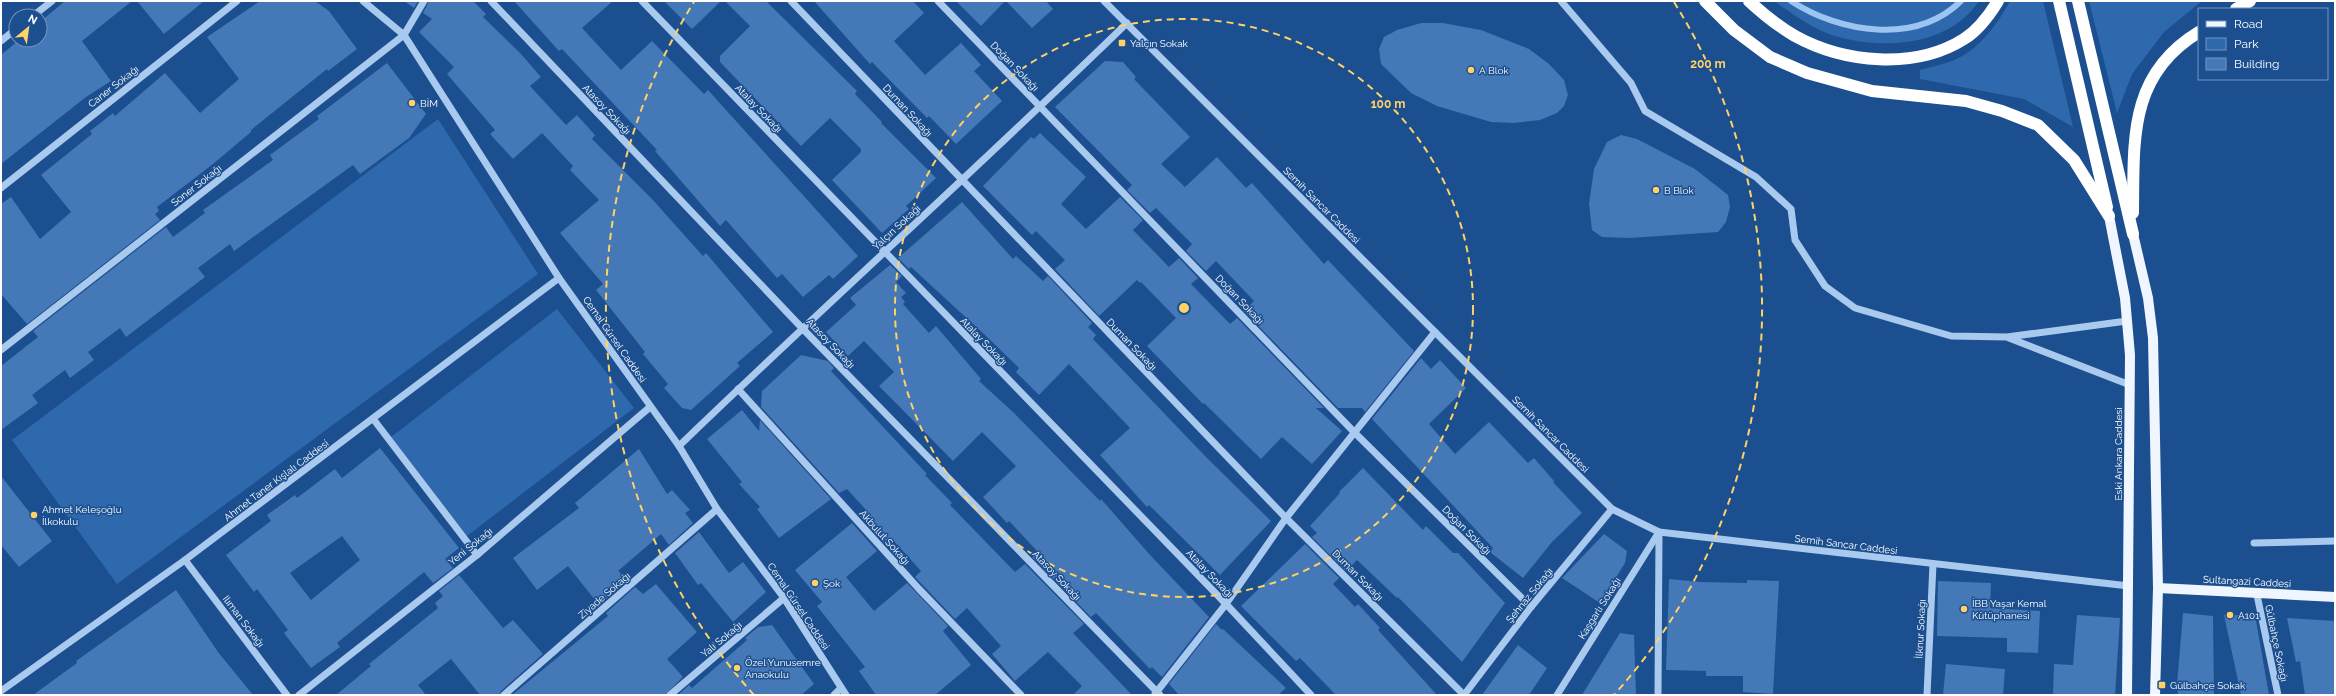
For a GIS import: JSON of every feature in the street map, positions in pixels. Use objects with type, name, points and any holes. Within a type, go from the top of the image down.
[{"type":"highway","points":[[1705,1],[1734,30],[1770,57],[1806,73],[1872,91],[1966,101],[2002,111],[2038,125],[2074,160],[2109,216]]},
{"type":"highway","points":[[1749,1],[1763,14],[1796,36],[1829,50],[1864,58],[1895,60],[1934,54],[1965,39],[1991,12],[1998,1]]},
{"type":"highway","points":[[2059,1],[2109,216]]},
{"type":"highway","points":[[2078,1],[2133,234]]},
{"type":"highway","points":[[2238,8],[2250,1]]},
{"type":"highway","points":[[2133,234],[2134,136],[2143,93],[2162,64],[2183,41],[2198,33]]},
{"type":"main road","name":"Eski Ankara Caddesi","points":[[2109,216],[2127,321],[2130,355],[2127,695]]},
{"type":"main road","points":[[2133,234],[2148,298],[2153,338],[2158,588],[2156,695]]},
{"type":"main road","name":"Sultangazi Caddesi","points":[[2158,588],[2257,595],[2335,597]]},
{"type":"street","points":[[43,8],[52,1]]},
{"type":"street","name":"Caner Sokağı","points":[[1,188],[237,1]]},
{"type":"street","name":"Cemal Gürsel Caddesi","points":[[363,1],[404,35],[559,278],[679,446],[718,509],[784,598],[846,695]]},
{"type":"street","points":[[404,35],[424,1]]},
{"type":"street","name":"Atasoy Sokağı","points":[[491,1],[802,328],[1157,694]]},
{"type":"street","name":"Atalay Sokağı","points":[[642,1],[1226,604],[1311,695]]},
{"type":"street","name":"Duman Sokağı","points":[[791,1],[1286,518],[1464,695]]},
{"type":"street","name":"Doğan Sokağı","points":[[938,1],[1355,433],[1531,607]]},
{"type":"street","name":"Semih Sancar Caddesi","points":[[1104,1],[1128,23],[1612,509],[1659,532],[2129,586]]},
{"type":"street","points":[[1561,1],[1631,83],[1645,111],[1756,177],[1791,209],[1795,240],[1825,286],[1855,308],[1951,336],[2007,337],[2127,321]]},
{"type":"street","name":"Yalçın Sokağı","points":[[679,446],[802,328],[961,180],[1041,108],[1128,23]]},
{"type":"street","name":"Soner Sokağı","points":[[1,350],[404,35]]},
{"type":"street","name":"Ahmet Taner Kışlalı Caddesi","points":[[1,690],[186,560],[374,420],[559,278]]},
{"type":"street","points":[[1157,694],[1226,604],[1286,518],[1435,332]]},
{"type":"street","points":[[2007,337],[2130,385]]},
{"type":"street","name":"Akbulut Sokağı","points":[[738,389],[919,589],[1022,695]]},
{"type":"street","name":"Yeni Sokağı","points":[[299,695],[477,554],[650,407]]},
{"type":"street","points":[[374,420],[477,554]]},
{"type":"street","name":"Ziyade Sokağı","points":[[504,695],[718,509]]},
{"type":"street","name":"Şehnaz Sokağı","points":[[1464,695],[1531,607],[1612,509]]},
{"type":"street","points":[[1658,695],[1659,532]]},
{"type":"street","name":"Kaşgarlı Sokağı","points":[[1557,695],[1659,532]]},
{"type":"street","points":[[2254,543],[2335,542]]},
{"type":"street","name":"Ilıman Sokağı","points":[[186,560],[287,695]]},
{"type":"street","name":"İlknur Sokağı","points":[[1927,695],[1933,564]]},
{"type":"street","name":"Gülbahçe Sokağı","points":[[2257,595],[2278,695]]},
{"type":"street","name":"Yalı Sokağı","points":[[670,695],[784,598]]},
{"type":"street","points":[[834,695],[841,688]]},
{"type":"green space","points":[[1774,1],[1979,1],[1966,16],[1950,28],[1932,36],[1913,41],[1873,43],[1835,36],[1827,33],[1803,21]]},
{"type":"green space","points":[[2010,1],[2043,1],[2073,127],[2024,99],[1920,79],[1920,70],[1954,60],[1978,45],[1996,24]]},
{"type":"green space","points":[[2089,1],[2202,1],[2164,32],[2132,74],[2117,113]]},
{"type":"green space","points":[[438,119],[538,274],[117,584],[12,440]]},
{"type":"green space","points":[[557,309],[634,408],[467,536],[391,437]]},
{"type":"building","points":[[65,1],[132,1],[82,41],[111,81],[86,97],[1,164],[1,55],[9,48],[48,48],[48,15]]},
{"type":"building","points":[[137,1],[204,1],[164,34]]},
{"type":"building","points":[[260,1],[315,1],[329,11],[357,49],[328,71],[327,69],[251,130],[251,132],[213,164],[157,207],[159,211],[155,214],[160,220],[27,324],[1,294],[1,204],[11,197],[40,239],[71,212],[41,175],[92,134],[90,131],[113,113],[115,116],[165,73],[200,113],[239,79],[207,37]]},
{"type":"building","points":[[404,1],[418,1],[414,8]]},
{"type":"building","points":[[429,1],[473,1],[486,14],[483,17],[521,54],[541,77],[530,86],[566,125],[577,115],[595,135],[592,139],[652,199],[703,256],[706,253],[773,332],[737,363],[740,366],[691,410],[682,408],[664,388],[668,384],[643,354],[645,352],[596,290],[603,284],[560,233],[599,200],[570,170],[573,166],[542,133],[513,159],[490,134],[495,130],[447,74],[454,67],[419,32],[432,19],[423,13]]},
{"type":"building","points":[[514,1],[613,1],[582,28],[621,70],[652,41],[704,94],[708,90],[858,256],[833,279],[829,275],[803,297],[782,274],[777,278],[726,220],[720,226],[655,151],[657,150],[562,49],[559,51]]},
{"type":"building","points":[[664,1],[721,1],[692,29]]},
{"type":"building","points":[[725,1],[766,1],[857,91],[855,94],[882,122],[881,123],[936,178],[906,206],[909,209],[882,233],[832,180],[861,152],[861,149],[830,118],[801,146],[720,62],[720,56],[750,26]]},
{"type":"building","points":[[814,1],[913,1],[924,13],[894,41],[925,75],[961,43],[981,65],[974,71],[1002,101],[956,144],[929,116],[927,118],[872,62],[870,64]]},
{"type":"building","points":[[956,1],[1005,1],[981,26]]},
{"type":"building","points":[[1006,1],[1046,1],[1053,9],[1032,28]]},
{"type":"building","name":"A Blok","points":[[1421,23],[1443,23],[1481,30],[1529,49],[1549,64],[1564,80],[1568,95],[1564,106],[1557,113],[1540,120],[1514,123],[1491,122],[1437,106],[1411,93],[1381,64],[1379,49],[1384,37],[1397,30]]},
{"type":"building","points":[[1105,61],[1123,62],[1136,77],[1134,79],[1190,137],[1161,164],[1185,187],[1217,157],[1246,188],[1252,183],[1324,264],[1328,260],[1414,351],[1365,412],[1362,408],[1338,408],[1244,311],[1254,301],[1216,261],[1206,271],[1186,251],[1192,244],[1156,208],[1150,213],[1127,190],[1132,185],[1055,107]]},
{"type":"building","points":[[387,63],[426,114],[409,138],[360,174],[353,165],[234,251],[230,244],[198,268],[205,277],[126,337],[120,328],[88,352],[94,360],[70,378],[65,370],[32,395],[38,403],[1,430],[1,366],[38,337],[33,331],[166,227],[173,237],[205,213],[203,210],[273,160],[270,155],[319,119],[317,116]]},
{"type":"building","points":[[1040,133],[1086,177],[1061,204],[1086,229],[1120,197],[1143,220],[1133,230],[1169,267],[1179,258],[1198,278],[1191,284],[1230,324],[1237,318],[1324,408],[1316,408],[1342,431],[1312,464],[1282,437],[1261,459],[1204,403],[1203,404],[1147,346],[1176,318],[1141,282],[1140,283],[1137,280],[1099,316],[1055,269],[1065,260],[1036,231],[1032,235],[983,186],[1031,137],[1034,139]]},
{"type":"building","name":"B Blok","points":[[1621,135],[1637,139],[1695,169],[1728,195],[1730,207],[1726,222],[1718,232],[1630,238],[1602,237],[1592,230],[1589,204],[1594,169],[1607,142]]},
{"type":"building","points":[[962,202],[1013,259],[1016,256],[1043,281],[1048,276],[1092,323],[1088,327],[1096,335],[1093,339],[1207,458],[1271,521],[1220,575],[1149,505],[1147,507],[1100,455],[1130,428],[1069,364],[1039,395],[1016,372],[1019,368],[911,267],[909,269],[898,258]]},
{"type":"building","points":[[890,265],[902,276],[896,282],[906,293],[901,297],[905,302],[903,304],[929,333],[936,326],[981,379],[979,381],[1013,412],[1100,501],[1101,499],[1151,556],[1209,617],[1162,677],[1152,667],[1150,669],[1096,613],[1091,617],[1032,557],[1038,552],[1009,521],[1007,523],[983,497],[1016,466],[982,432],[953,461],[879,386],[894,372],[864,341],[848,356],[826,332],[856,305],[850,298]]},
{"type":"building","points":[[801,355],[828,361],[834,368],[831,371],[927,474],[925,475],[952,503],[950,505],[1015,572],[1025,564],[1084,624],[1073,633],[1132,695],[1073,695],[1082,686],[1048,652],[1015,681],[992,654],[1001,646],[967,608],[955,619],[915,577],[921,571],[892,539],[885,544],[860,516],[867,511],[847,489],[839,493],[761,407],[762,391]]},
{"type":"building","points":[[1421,358],[1431,369],[1440,360],[1466,388],[1429,424],[1455,454],[1489,422],[1528,463],[1534,458],[1554,481],[1553,482],[1582,513],[1552,542],[1523,578],[1490,552],[1493,548],[1372,419]]},
{"type":"building","points":[[742,410],[759,431],[760,420],[831,499],[779,538],[757,509],[760,507],[739,484],[742,482],[707,439]]},
{"type":"building","points":[[380,448],[459,548],[445,559],[453,568],[433,583],[424,572],[337,643],[340,647],[311,668],[284,633],[288,630],[257,589],[254,592],[226,555],[271,521],[267,515],[295,495],[297,498],[335,469],[342,478]],"holes":[[[342,536],[360,560],[311,600],[290,573]]]},
{"type":"building","points":[[639,449],[667,494],[672,490],[690,510],[685,513],[693,523],[669,545],[661,534],[618,571],[628,580],[599,605],[568,566],[537,590],[513,558],[579,508],[575,503]]},
{"type":"building","points":[[1363,468],[1423,530],[1426,526],[1453,553],[1458,553],[1505,603],[1462,662],[1398,597],[1397,598],[1357,560],[1346,571],[1312,537],[1317,533],[1310,526],[1340,493],[1339,492]]},
{"type":"building","points":[[1,476],[52,541],[19,567],[1,545]]},
{"type":"building","points":[[852,523],[877,551],[846,577],[874,611],[907,583],[948,626],[943,631],[971,665],[935,695],[876,695],[859,671],[865,667],[817,606],[822,602],[795,570]]},
{"type":"building","points":[[699,532],[729,573],[743,562],[766,592],[733,622],[701,583],[698,585],[675,553]]},
{"type":"building","points":[[1604,534],[1627,551],[1625,563],[1600,603],[1562,578]]},
{"type":"building","points":[[1305,544],[1339,578],[1333,584],[1355,607],[1358,604],[1380,628],[1378,630],[1437,695],[1336,695],[1300,658],[1296,661],[1241,606]]},
{"type":"building","points":[[459,575],[503,628],[513,620],[543,654],[501,691],[499,695],[480,695],[451,659],[418,685],[426,695],[336,695],[371,666],[369,664],[438,608],[435,603],[443,596],[439,591]]},
{"type":"building","points":[[1669,579],[1700,582],[1747,583],[1747,580],[1779,581],[1773,694],[1743,692],[1743,676],[1706,676],[1706,671],[1666,670]]},
{"type":"building","name":"İBB Yaşar Kemal Kütüphanesi","points":[[1938,581],[1991,583],[1990,608],[2040,611],[2038,653],[2007,652],[2007,638],[1937,636]]},
{"type":"building","points":[[656,584],[697,632],[667,659],[683,677],[665,695],[512,695],[608,616],[606,613],[635,587],[643,594]]},
{"type":"building","points":[[176,590],[218,652],[253,695],[33,695],[77,663],[76,661]]},
{"type":"building","points":[[2183,613],[2213,616],[2214,695],[2178,695],[2177,684]]},
{"type":"building","points":[[2077,615],[2120,618],[2115,695],[2053,695],[2054,664],[2073,665]]},
{"type":"building","points":[[2224,615],[2255,615],[2269,695],[2241,695]]},
{"type":"building","points":[[2287,618],[2335,621],[2335,695],[2305,695],[2300,661],[2296,662]]},
{"type":"building","points":[[1216,624],[1286,688],[1278,695],[1179,695],[1169,684]]},
{"type":"building","points":[[772,625],[814,684],[801,695],[678,695],[689,685],[692,688],[747,640],[745,638],[758,627]]},
{"type":"building","points":[[1620,633],[1634,635],[1636,695],[1582,695]]},
{"type":"building","points":[[1518,645],[1547,668],[1529,695],[1482,695]]},
{"type":"building","points":[[1946,664],[2005,669],[2003,695],[1943,695]]},
{"type":"waterway","points":[[1791,1],[1832,21],[1854,27],[1878,30],[1900,29],[1922,24],[1943,15],[1961,1]]},
{"type":"place","name":"Yalçın Sokak","points":[[1122,43]]},
{"type":"place","name":"A Blok","points":[[1471,70]]},
{"type":"place","name":"BİM","points":[[412,103]]},
{"type":"place","name":"B Blok","points":[[1656,190]]},
{"type":"place","name":"Ahmet Keleşoğlu İlkokulu","points":[[34,515]]},
{"type":"place","name":"Şok","points":[[815,583]]},
{"type":"place","name":"İBB Yaşar Kemal Kütüphanesi","points":[[1964,609]]},
{"type":"place","name":"A101","points":[[2230,615]]},
{"type":"place","name":"Özel Yunusemre Anaokulu","points":[[737,668]]},
{"type":"place","name":"Gülbahçe Sokak","points":[[2162,685]]}]
